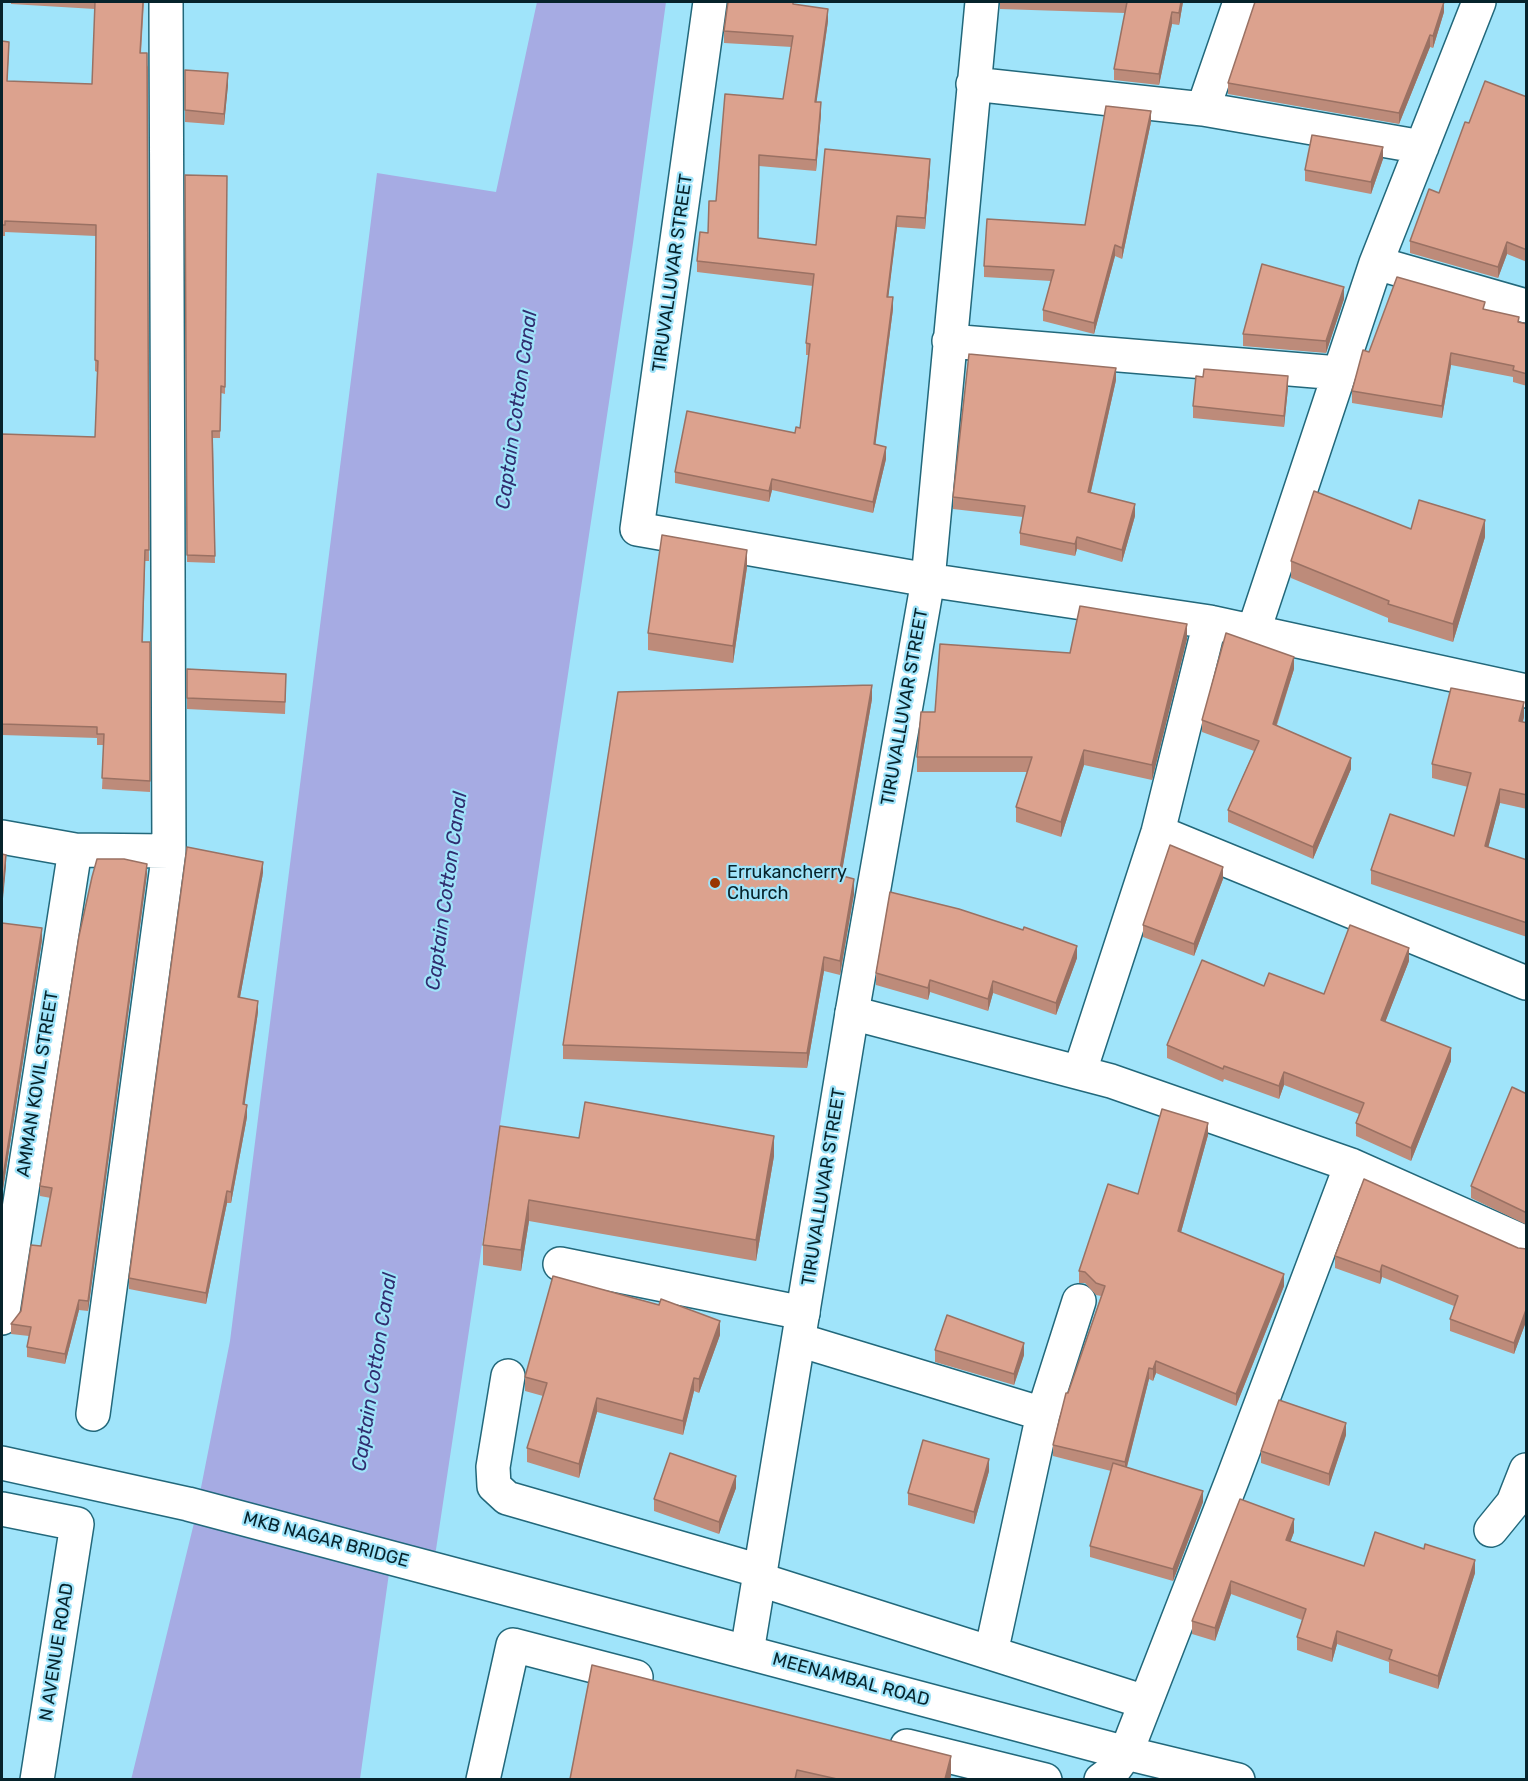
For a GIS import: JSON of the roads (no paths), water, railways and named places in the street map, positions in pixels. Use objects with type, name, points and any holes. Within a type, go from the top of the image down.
[{"type":"street","points":[[93,1414],[168,850],[166,2]]},
{"type":"street","name":"TIRUVALLUVAR STREET","points":[[710,2],[637,530],[928,580],[852,1013],[747,1652]]},
{"type":"street","points":[[982,2],[928,580],[1210,622],[1527,691]]},
{"type":"street","points":[[1203,109],[1240,2]]},
{"type":"street","points":[[1253,633],[1376,263],[1479,2]]},
{"type":"street","points":[[973,84],[1203,109],[1422,147]]},
{"type":"street","points":[[1376,263],[1527,306]]},
{"type":"street","points":[[949,341],[1339,373]]},
{"type":"street","points":[[1080,1071],[1158,832],[1210,622]]},
{"type":"street","points":[[1158,832],[1527,983]]},
{"type":"street","points":[[2,837],[75,850],[168,850]]},
{"type":"street","name":"AMMAN KOVIL STREET","points":[[2,1318],[75,850]]},
{"type":"street","points":[[852,1013],[1080,1071],[1351,1165],[1527,1243]]},
{"type":"street","points":[[1101,1779],[1113,1772],[1126,1753],[1351,1165]]},
{"type":"street","points":[[560,1264],[801,1326],[1043,1414]]},
{"type":"street","points":[[991,1653],[1043,1414],[1079,1301]]},
{"type":"street","points":[[507,1376],[493,1467],[494,1485],[507,1498],[761,1576],[1145,1702]]},
{"type":"street","name":"MKB NAGAR BRIDGE","points":[[2,1463],[188,1504],[465,1576]]},
{"type":"street","points":[[1491,1530],[1513,1503],[1527,1470]]},
{"type":"street","name":"N AVENUE ROAD","points":[[2,1509],[77,1524],[37,1779]]},
{"type":"street","name":"MEENAMBAL ROAD","points":[[465,1576],[1126,1753],[1238,1779]]},
{"type":"street","points":[[483,1779],[513,1645],[660,1683]]},
{"type":"street","points":[[878,1739],[1045,1779]]},
{"type":"water","name":"Captain Cotton Canal","points":[[537,2],[666,2],[633,243],[435,1556],[392,1552],[360,1779],[131,1780],[194,1523],[230,1341],[377,173],[496,192]]},
{"type":"place","name":"Errukancherry Church","points":[[715,883]]}]
